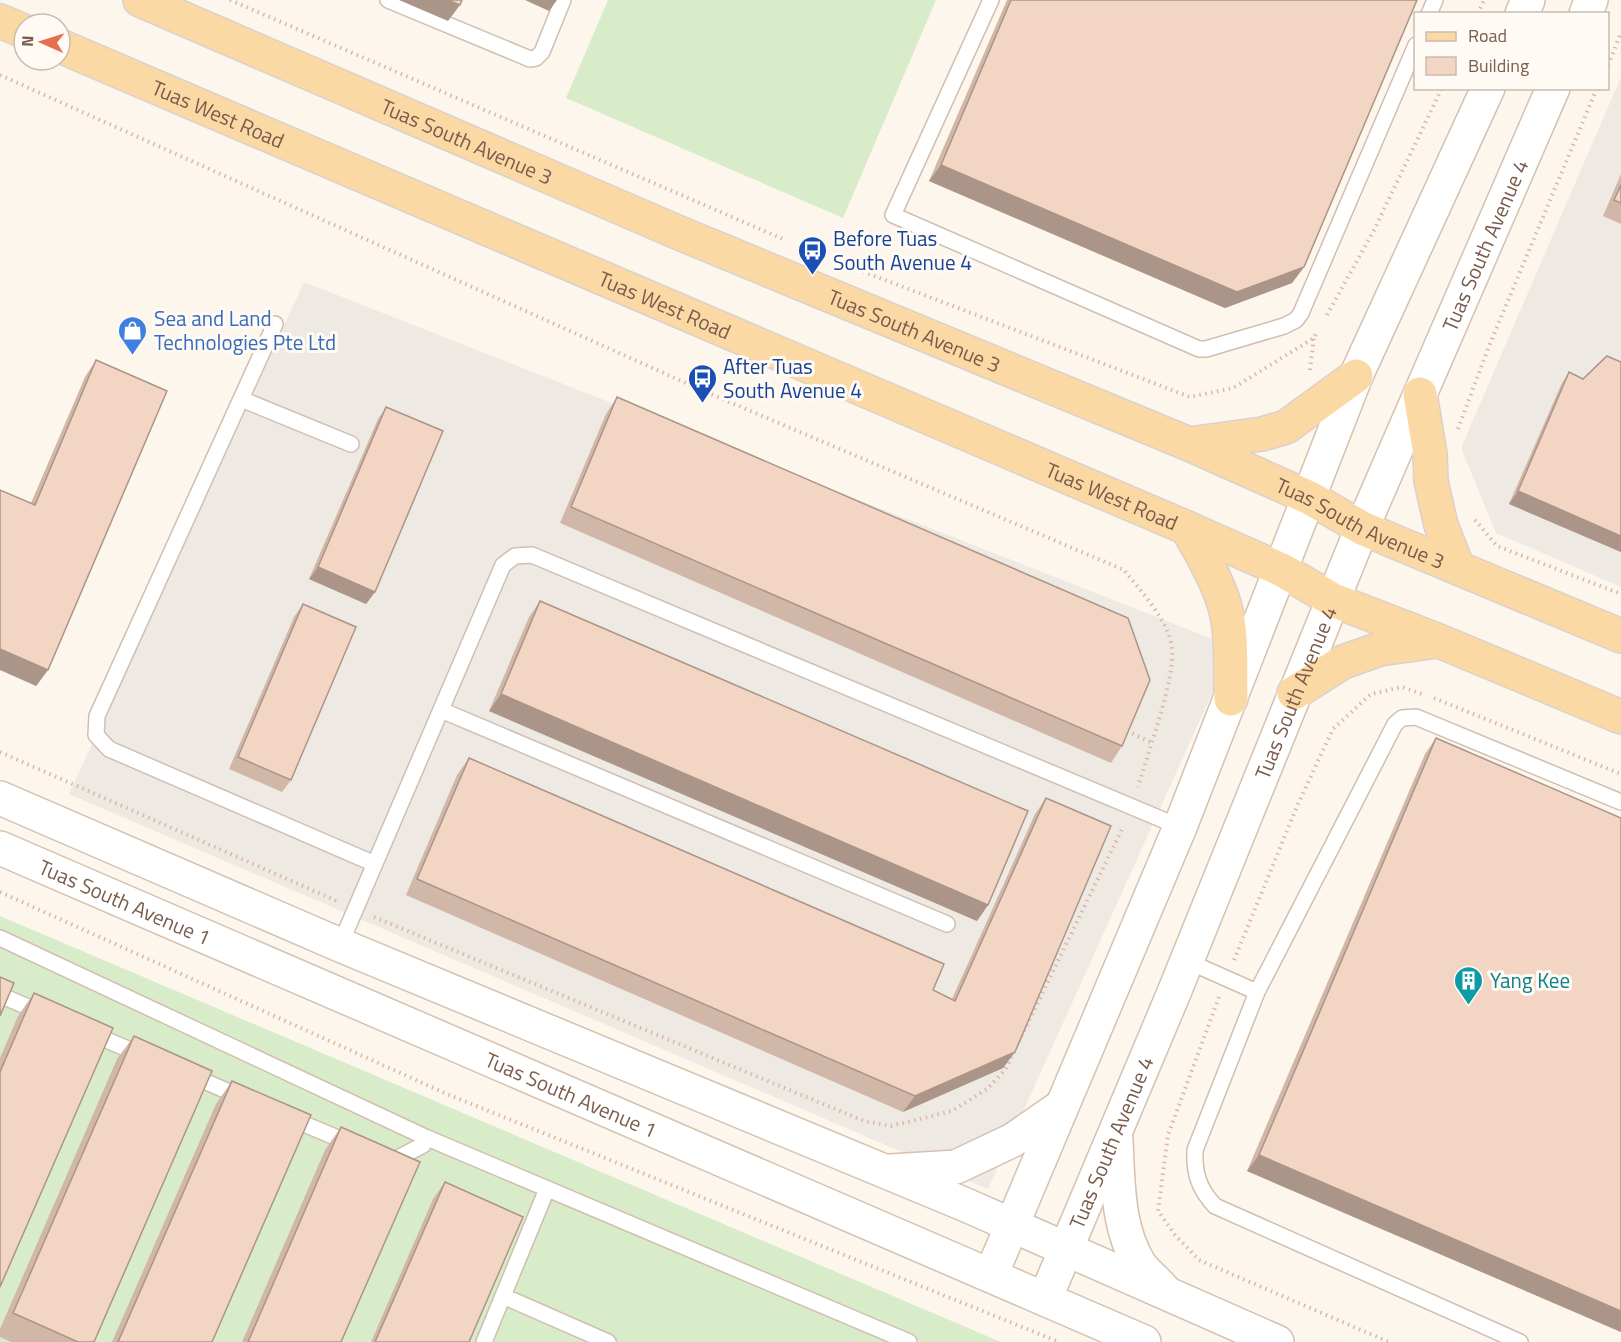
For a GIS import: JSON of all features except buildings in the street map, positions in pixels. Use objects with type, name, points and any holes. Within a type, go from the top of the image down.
[{"type":"main road","name":"Tuas South Avenue 3","points":[[140,0],[677,232],[1189,444],[1310,498],[1362,528],[1621,636]]},
{"type":"main road","name":"Tuas West Road","points":[[72,51],[1187,528],[1282,570],[1333,600]]},
{"type":"main road","points":[[991,1275],[1059,1108],[1180,827],[1356,376],[1487,90]]},
{"type":"main road","name":"Tuas South Avenue 4","points":[[1045,1299],[1187,961],[1362,528],[1552,90]]},
{"type":"main road","points":[[1189,444],[1262,434],[1286,427],[1356,376]]},
{"type":"main road","points":[[1420,394],[1430,454],[1431,481],[1441,525],[1456,566]]},
{"type":"main road","points":[[1187,528],[1210,568],[1225,608],[1230,641],[1231,699]]},
{"type":"main road","points":[[1333,600],[1439,640],[1621,717]]},
{"type":"main road","points":[[1294,693],[1342,662],[1380,649],[1439,640]]},
{"type":"main road","points":[[0,798],[340,945],[887,1172],[1167,1292],[1277,1342]]},
{"type":"main road","name":"Tuas South Avenue 1","points":[[0,848],[1144,1342]]},
{"type":"main road","points":[[887,1172],[956,1167],[1014,1140],[1059,1108]]},
{"type":"main road","points":[[1116,1130],[1118,1184],[1123,1224],[1140,1265],[1167,1292]]},
{"type":"lane","points":[[388,0],[530,59],[536,58],[542,52],[563,0]]},
{"type":"lane","points":[[991,0],[893,215],[1199,349],[1206,349],[1284,326],[1296,320],[1414,50]]},
{"type":"lane","points":[[275,324],[98,716],[96,735],[109,749],[375,864]]},
{"type":"lane","points":[[241,399],[351,444]]},
{"type":"lane","points":[[340,945],[503,565],[515,556],[532,555],[1180,827]]},
{"type":"lane","points":[[441,710],[947,924]]},
{"type":"lane","points":[[1520,1342],[1215,1206],[1202,1192],[1194,1169],[1195,1150],[1257,992],[1395,724],[1402,718],[1416,717],[1621,802]]},
{"type":"lane","points":[[0,938],[425,1137],[909,1342]]},
{"type":"lane","points":[[1187,961],[1257,992]]},
{"type":"lane","points":[[0,995],[55,1018]]},
{"type":"lane","points":[[77,1028],[155,1060]]},
{"type":"lane","points":[[177,1070],[254,1103]]},
{"type":"lane","points":[[276,1112],[394,1160],[423,1145],[425,1137]]},
{"type":"lane","points":[[484,1342],[547,1189]]},
{"type":"lane","points":[[503,1296],[608,1342]]},
{"type":"path","points":[[230,0],[789,242]]},
{"type":"path","points":[[1609,63],[1621,33]]},
{"type":"path","points":[[0,75],[695,388],[1124,570],[1156,608],[1172,647],[1169,678],[1132,807],[1005,1070],[987,1089],[952,1111],[891,1126],[864,1121],[356,910],[0,752]]},
{"type":"path","points":[[1456,440],[1463,411],[1489,346],[1597,90]]},
{"type":"path","points":[[843,264],[1190,397]]},
{"type":"path","points":[[1473,514],[1476,524],[1497,546],[1621,594]]},
{"type":"path","points":[[1389,1342],[1199,1260],[1175,1235],[1158,1211],[1168,1135],[1226,978],[1298,804],[1333,729],[1371,694],[1402,687],[1459,706],[1621,774]]},
{"type":"path","points":[[1127,731],[1150,742]]},
{"type":"path","points":[[0,892],[447,1094],[1059,1342]]},
{"type":"path","points":[[1019,1019],[1029,1024]]},
{"type":"shaded area","points":[[1621,77],[1621,587],[1496,533],[1461,448]]},
{"type":"shaded area","points":[[304,282],[1233,647],[988,1189],[69,794]]},
{"type":"green space","points":[[608,0],[936,0],[843,218],[566,98]]},
{"type":"green space","points":[[0,916],[1001,1342],[0,1342]]},
{"type":"place","name":"Before Tuas South Avenue 4","points":[[812,276]]},
{"type":"place","name":"Sea and Land Technologies Pte Ltd","points":[[133,356]]},
{"type":"place","name":"After Tuas South Avenue 4","points":[[702,404]]},
{"type":"place","name":"Yang Kee","points":[[1469,1006]]}]
